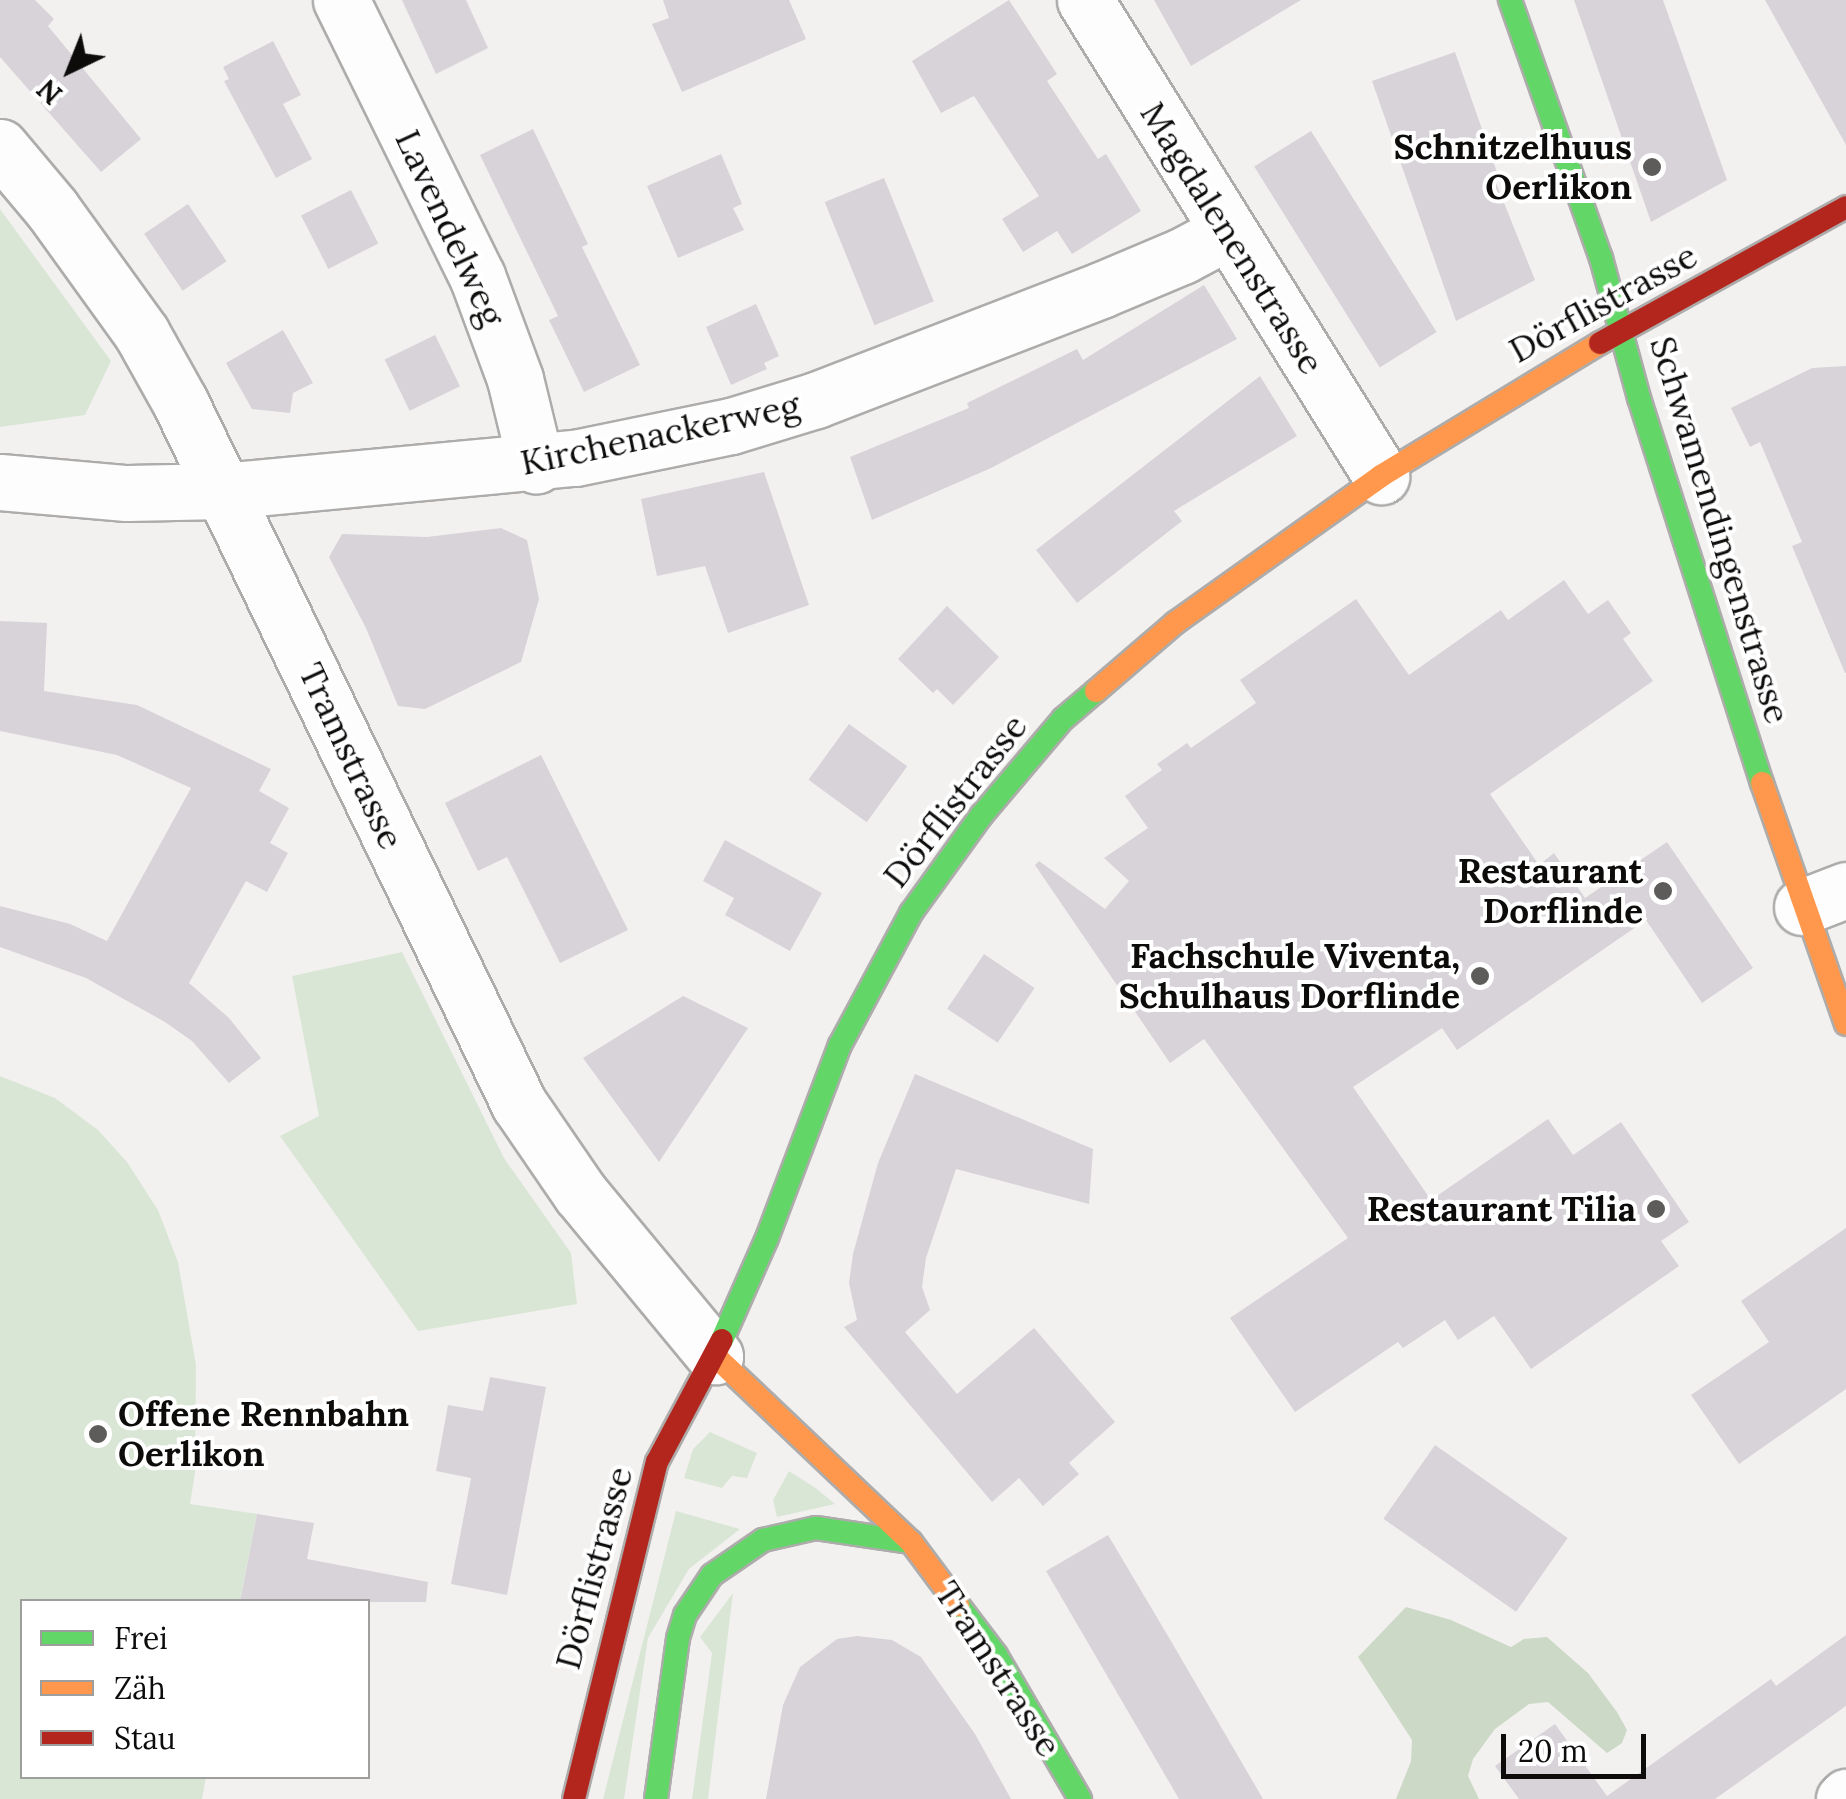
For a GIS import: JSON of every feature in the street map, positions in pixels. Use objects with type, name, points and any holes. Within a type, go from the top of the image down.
[{"type":"main road","name":"Schwamendingenstrasse","points":[[1510,0],[1601,258],[1622,332],[1824,899],[1846,1024]]},
{"type":"main road","name":"Dörflistrasse","points":[[574,1799],[657,1462],[715,1356],[767,1238],[840,1046],[912,913],[981,816],[1063,719],[1175,623],[1381,476],[1545,372],[1846,208]]},
{"type":"main road","name":"Tramstrasse","points":[[715,1356],[911,1542],[996,1655],[1080,1799]]},
{"type":"main road","points":[[656,1799],[678,1638],[697,1594],[712,1575],[764,1540],[816,1528],[911,1542]]},
{"type":"street","name":"Lavendelweg","points":[[341,0],[477,276],[516,379],[536,465]]},
{"type":"street","name":"Magdalenenstrasse","points":[[1084,0],[1381,476]]},
{"type":"street","name":"Tramstrasse","points":[[0,147],[52,208],[142,334],[519,1104],[580,1193],[715,1356]]},
{"type":"street","name":"Kirchenackerweg","points":[[0,482],[127,493],[222,492],[536,465],[731,426],[816,400],[1101,290],[1227,232]]},
{"type":"green space","points":[[0,209],[111,361],[85,415],[0,427]]},
{"type":"green space","points":[[402,952],[504,1158],[571,1253],[577,1304],[418,1331],[280,1136],[319,1116],[292,976]]},
{"type":"green space","name":"Offene Rennbahn Oerlikon","points":[[0,1076],[55,1098],[98,1130],[127,1162],[158,1210],[178,1262],[196,1365],[195,1473],[190,1504],[257,1514],[240,1599],[20,1599],[20,1779],[206,1779],[202,1799],[0,1799]]},
{"type":"green space","points":[[710,1432],[757,1453],[747,1478],[732,1476],[722,1488],[684,1478],[693,1449]]},
{"type":"green space","points":[[789,1471],[835,1504],[777,1517],[773,1500]]},
{"type":"green space","points":[[676,1511],[740,1529],[689,1569],[648,1638],[624,1799],[603,1799]]},
{"type":"green space","points":[[733,1593],[708,1799],[692,1799],[712,1653],[700,1637]]},
{"type":"green space","points":[[1406,1607],[1451,1620],[1511,1647],[1524,1639],[1547,1637],[1588,1673],[1617,1712],[1627,1730],[1622,1743],[1607,1753],[1548,1702],[1529,1704],[1495,1729],[1473,1759],[1468,1776],[1479,1799],[1396,1799],[1411,1761],[1412,1740],[1358,1657]]},
{"type":"building","points":[[0,0],[35,0],[54,19],[48,26],[141,139],[101,172],[0,57]]},
{"type":"building","points":[[402,0],[466,0],[488,48],[436,74]]},
{"type":"building","points":[[663,0],[789,0],[806,39],[682,92],[652,24],[669,18]]},
{"type":"building","points":[[1009,0],[1057,74],[1047,81],[1098,159],[1106,154],[1141,211],[1072,254],[1057,231],[1023,252],[1002,219],[1039,196],[974,96],[941,113],[912,61]]},
{"type":"building","points":[[1154,0],[1301,0],[1191,66]]},
{"type":"building","points":[[1574,0],[1663,0],[1727,180],[1651,222]]},
{"type":"building","points":[[1765,0],[1846,0],[1846,145]]},
{"type":"building","points":[[273,41],[301,95],[283,104],[312,159],[276,178],[224,81],[229,79],[223,67]]},
{"type":"building","points":[[1455,52],[1497,172],[1492,173],[1535,280],[1456,321],[1372,81]]},
{"type":"building","points":[[533,129],[588,244],[582,247],[640,365],[584,392],[549,320],[558,316],[480,155]]},
{"type":"building","points":[[1311,131],[1437,332],[1380,367],[1254,167]]},
{"type":"building","points":[[721,154],[742,204],[733,208],[744,230],[678,258],[647,186]]},
{"type":"building","points":[[884,178],[934,301],[874,325],[825,202]]},
{"type":"building","points":[[351,190],[378,243],[328,269],[301,215]]},
{"type":"building","points":[[188,204],[227,261],[183,291],[144,234]]},
{"type":"building","points":[[1204,285],[1237,339],[991,468],[872,520],[850,457],[969,408],[967,403],[1077,349],[1083,360]]},
{"type":"building","points":[[756,304],[779,356],[764,363],[767,369],[731,385],[706,327]]},
{"type":"building","points":[[283,330],[313,383],[293,393],[290,413],[252,409],[226,363]]},
{"type":"building","points":[[435,335],[460,386],[410,411],[385,360]]},
{"type":"building","points":[[1846,366],[1845,673],[1792,546],[1802,542],[1760,442],[1750,447],[1731,408],[1812,368]]},
{"type":"building","points":[[1260,376],[1297,436],[1174,511],[1182,521],[1077,603],[1036,550]]},
{"type":"building","points":[[764,472],[809,605],[728,633],[705,566],[657,576],[641,499]]},
{"type":"building","points":[[501,528],[527,540],[539,599],[521,662],[425,709],[398,706],[366,628],[329,557],[342,534],[427,537]]},
{"type":"building","points":[[1564,580],[1588,614],[1608,600],[1631,633],[1623,639],[1653,681],[1490,794],[1539,865],[1554,853],[1585,898],[1667,842],[1753,968],[1702,1003],[1646,920],[1457,1050],[1442,1028],[1353,1087],[1431,1200],[1548,1119],[1573,1155],[1621,1122],[1689,1222],[1661,1241],[1679,1266],[1531,1369],[1494,1316],[1458,1340],[1445,1320],[1403,1348],[1398,1342],[1295,1412],[1230,1318],[1348,1238],[1204,1039],[1170,1063],[1035,865],[1039,861],[1105,909],[1129,881],[1104,858],[1148,828],[1125,796],[1162,770],[1157,764],[1187,743],[1191,748],[1256,703],[1240,680],[1356,599],[1409,675],[1501,610],[1508,620]]},
{"type":"building","points":[[947,606],[999,657],[953,705],[937,689],[933,693],[898,659]]},
{"type":"building","points":[[0,621],[47,623],[44,691],[137,705],[271,769],[259,791],[289,808],[270,843],[288,853],[267,892],[246,881],[189,983],[229,1018],[261,1058],[229,1083],[192,1041],[165,1022],[86,978],[0,947],[0,906],[70,924],[107,941],[191,788],[117,755],[0,731]]},
{"type":"building","points":[[849,724],[907,766],[867,822],[808,780]]},
{"type":"building","points":[[541,755],[628,930],[560,963],[507,857],[478,871],[445,803]]},
{"type":"building","points":[[725,840],[822,893],[790,951],[725,915],[734,898],[703,881]]},
{"type":"building","points":[[984,954],[1035,988],[998,1043],[947,1009]]},
{"type":"building","points":[[683,996],[748,1028],[659,1162],[583,1058]]},
{"type":"building","points":[[915,1074],[1093,1149],[1089,1204],[956,1169],[926,1258],[922,1287],[930,1310],[905,1332],[957,1394],[1034,1328],[1115,1422],[1069,1463],[1079,1474],[1043,1506],[1019,1478],[992,1502],[844,1327],[857,1320],[849,1283],[878,1163]]},
{"type":"building","points":[[1846,1228],[1846,1389],[1739,1464],[1691,1395],[1769,1342],[1741,1301]]},
{"type":"building","points":[[490,1377],[546,1387],[507,1595],[451,1584],[471,1478],[436,1471],[448,1405],[483,1411]]},
{"type":"building","points":[[1435,1445],[1568,1538],[1516,1612],[1383,1519]]},
{"type":"building","points":[[257,1514],[314,1523],[307,1559],[428,1582],[426,1602],[241,1599]]},
{"type":"building","points":[[1108,1535],[1263,1799],[1179,1799],[1046,1571]]},
{"type":"building","points":[[1846,1635],[1846,1706],[1715,1799],[1519,1799],[1495,1766],[1555,1724],[1607,1796],[1771,1679],[1776,1686]]},
{"type":"building","points":[[857,1636],[892,1640],[921,1657],[975,1734],[1011,1799],[766,1799],[783,1705],[800,1667],[837,1639]]},
{"type":"traffic: fast","points":[[1510,0],[1601,258],[1639,398],[1762,783]]},
{"type":"traffic: fast","points":[[722,1340],[767,1238],[840,1045],[911,913],[981,816],[1063,719],[1096,691]]},
{"type":"traffic: fast","points":[[656,1799],[678,1638],[685,1615],[712,1575],[763,1540],[816,1528],[911,1542]]},
{"type":"traffic: fast","points":[[958,1605],[996,1655],[1080,1799]]},
{"type":"traffic: slow","points":[[1096,691],[1175,623],[1381,476],[1600,343]]},
{"type":"traffic: slow","points":[[1762,783],[1846,1024]]},
{"type":"traffic: slow","points":[[715,1356],[911,1542],[958,1605]]},
{"type":"traffic: jam","points":[[1600,343],[1846,207]]},
{"type":"traffic: jam","points":[[574,1799],[657,1462],[722,1340]]},
{"type":"place","name":"Schnitzelhuus Oerlikon","points":[[1652,167]]},
{"type":"place","name":"Restaurant Dorflinde","points":[[1663,891]]},
{"type":"place","name":"Fachschule Viventa, Schulhaus Dorflinde","points":[[1480,976]]},
{"type":"place","name":"Restaurant Tilia","points":[[1656,1209]]},
{"type":"place","name":"Offene Rennbahn Oerlikon","points":[[98,1434]]}]
